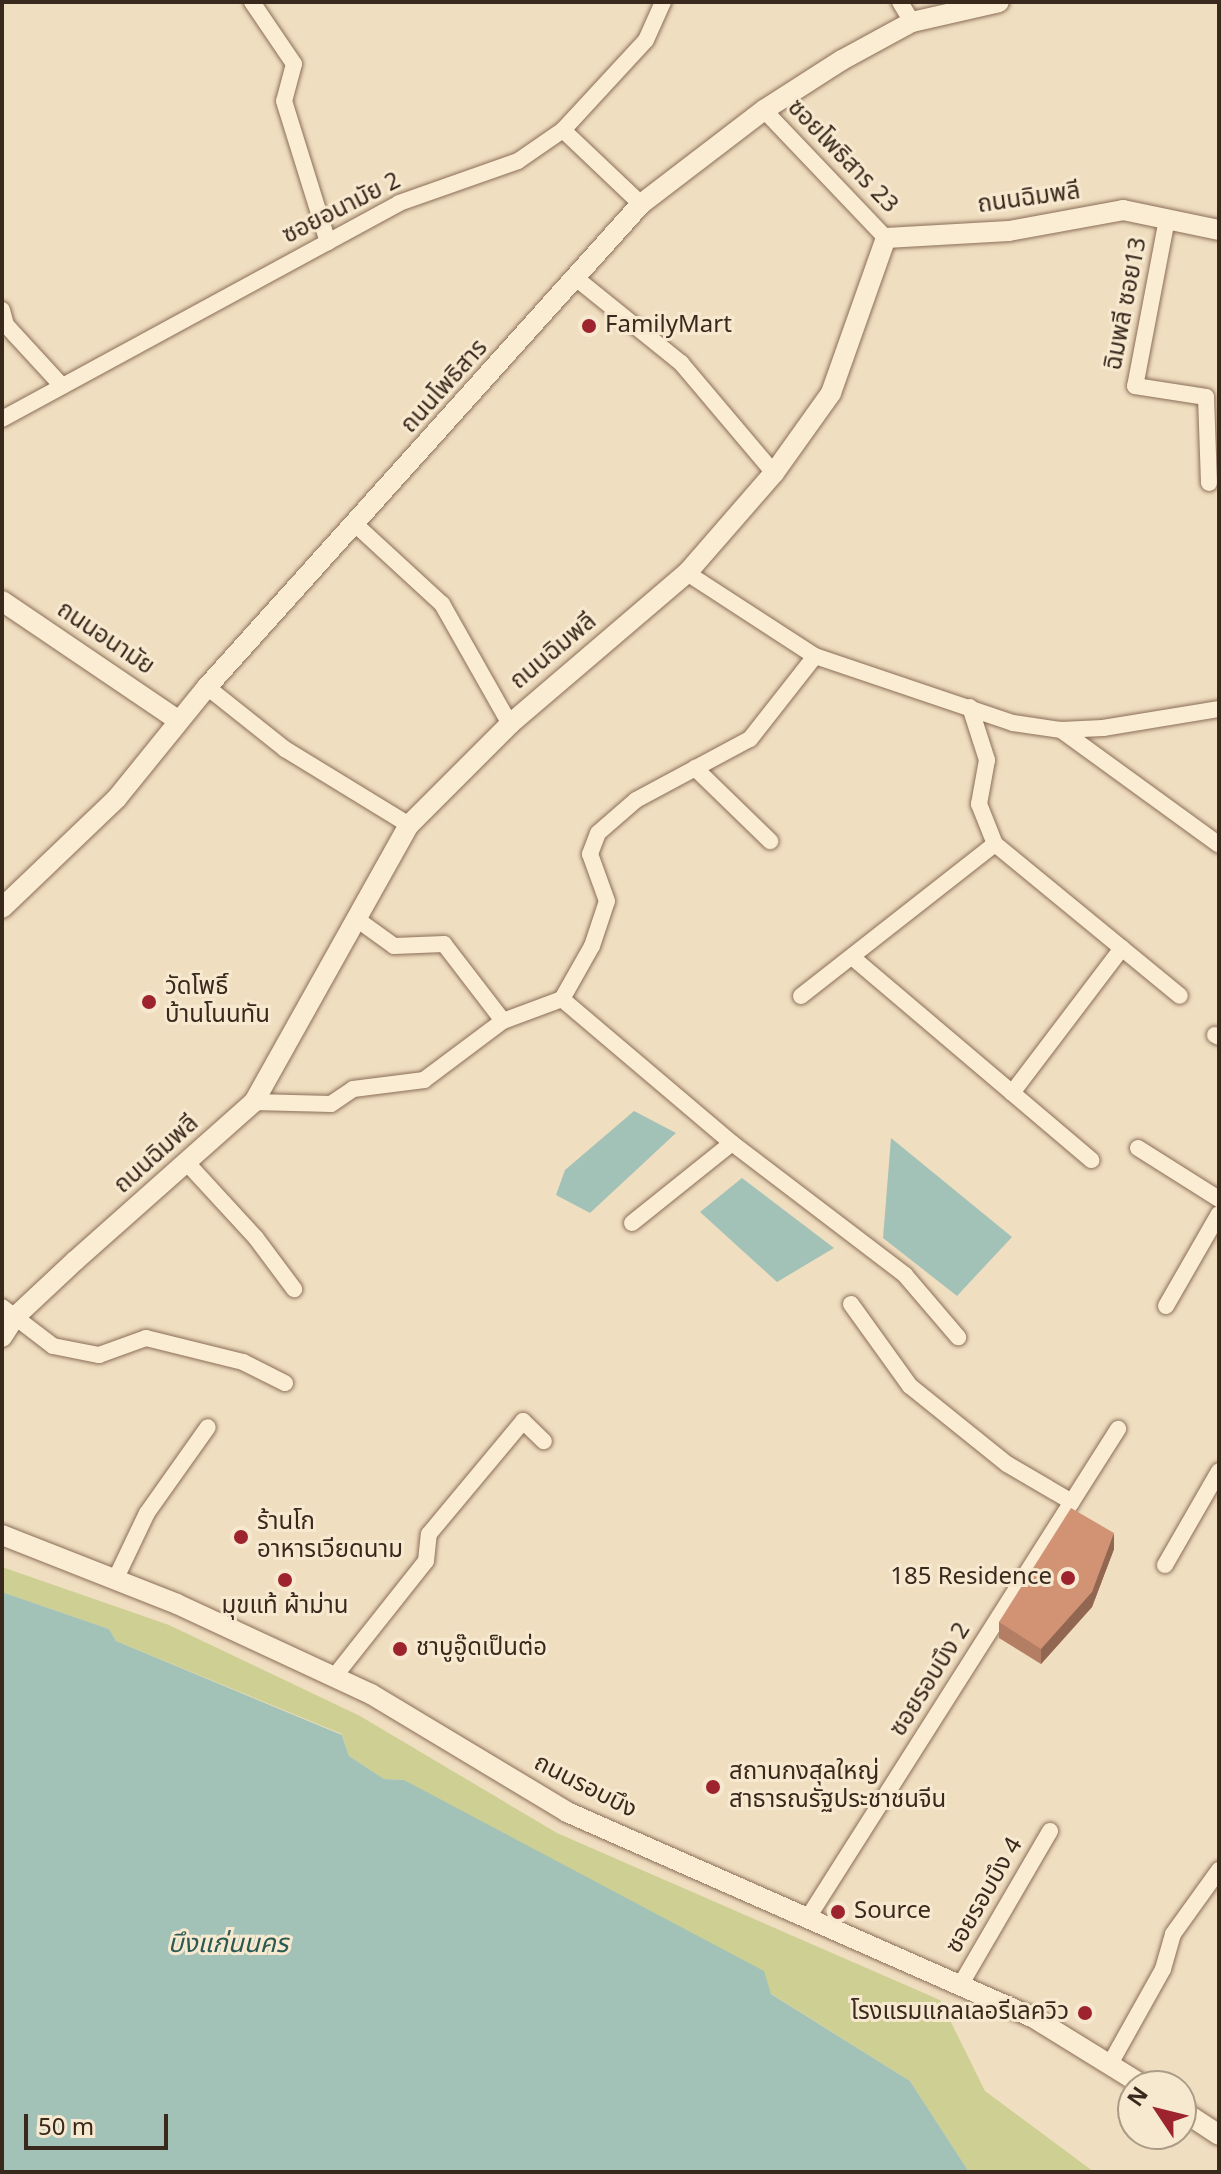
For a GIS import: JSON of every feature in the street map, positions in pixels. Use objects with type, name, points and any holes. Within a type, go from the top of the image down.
[{"type":"street","points":[[252,2],[294,64],[284,101],[328,242]]},
{"type":"street","name":"ซอยอนามัย 2","points":[[2,419],[399,203],[518,161],[563,130],[646,40],[663,2]]},
{"type":"street","points":[[900,2],[912,22]]},
{"type":"street","name":"ถนนโพธิสาร","points":[[2,908],[117,798],[207,687],[577,279],[641,204],[764,110],[912,22],[999,2]]},
{"type":"street","name":"ซอยโพธิสาร 23","points":[[764,110],[886,238]]},
{"type":"street","points":[[563,130],[641,204]]},
{"type":"street","name":"ถนนฉิมพลี","points":[[2,1337],[8,1312],[188,1164],[254,1102],[409,825],[510,724],[687,573],[774,473],[831,393],[886,238],[1009,231],[1123,210],[1219,230]]},
{"type":"street","name":"ฉิมพลี ซอย13","points":[[1167,219],[1135,386],[1206,397],[1209,483]]},
{"type":"street","points":[[577,279],[681,363],[774,473]]},
{"type":"street","points":[[3,322],[62,386]]},
{"type":"street","points":[[355,524],[442,604],[510,724]]},
{"type":"street","points":[[687,573],[815,656],[1013,723],[1061,730],[1219,709]]},
{"type":"street","name":"ถนนอนามัย","points":[[2,601],[178,720]]},
{"type":"street","points":[[254,1102],[331,1104],[353,1089],[424,1080],[503,1021],[562,999],[592,946],[607,901],[590,854],[598,833],[636,800],[750,739],[815,656]]},
{"type":"street","points":[[207,687],[285,749],[409,825]]},
{"type":"street","points":[[970,707],[987,760],[979,804],[995,844],[1180,996]]},
{"type":"street","points":[[1061,730],[1219,845]]},
{"type":"street","points":[[695,768],[770,841]]},
{"type":"street","points":[[801,996],[995,844]]},
{"type":"street","points":[[358,920],[394,946],[444,944],[503,1021]]},
{"type":"street","points":[[1012,1093],[1122,948]]},
{"type":"street","points":[[852,957],[1091,1160]]},
{"type":"street","points":[[562,999],[732,1143],[905,1275],[958,1337]]},
{"type":"street","points":[[632,1223],[732,1143]]},
{"type":"street","points":[[1138,1148],[1219,1199]]},
{"type":"street","points":[[188,1164],[256,1238],[294,1289]]},
{"type":"street","points":[[1166,1306],[1219,1214]]},
{"type":"street","points":[[851,1304],[910,1386],[1007,1464],[1072,1502]]},
{"type":"street","points":[[8,1312],[53,1346],[99,1355],[146,1338],[243,1362],[285,1383]]},
{"type":"street","points":[[334,1677],[426,1561],[429,1534],[523,1421],[544,1441]]},
{"type":"street","points":[[115,1580],[147,1513],[208,1427]]},
{"type":"street","name":"ซอยรอบบึง 2","points":[[809,1916],[1118,1429]]},
{"type":"street","points":[[1165,1565],[1219,1471]]},
{"type":"street","name":"ถนนรอบบึง","points":[[2,1535],[115,1580],[334,1677],[567,1812],[809,1916],[1034,2018],[1119,2070]]},
{"type":"street","name":"ซอยรอบบึง 4","points":[[961,1984],[1050,1831]]},
{"type":"street","points":[[1110,2064],[1163,1969],[1173,1934],[1219,1870]]},
{"type":"street","points":[[1197,2121],[1219,2135]]},
{"type":"green space","points":[[2,1567],[169,1625],[360,1716],[557,1833],[940,2000],[985,2091],[1094,2172],[969,2172],[910,2081],[770,1993],[404,1780],[384,1779],[349,1756],[342,1734],[116,1641],[109,1629],[2,1592]]},
{"type":"water","points":[[634,1111],[676,1133],[590,1213],[556,1195],[565,1170]]},
{"type":"water","points":[[891,1138],[1012,1237],[957,1296],[883,1238]]},
{"type":"water","points":[[742,1178],[834,1248],[777,1282],[700,1212]]},
{"type":"water","name":"บึงแก่นนคร","points":[[2,1592],[109,1629],[116,1641],[342,1735],[349,1756],[384,1779],[404,1780],[764,1971],[771,1994],[910,2081],[969,2172],[2,2172]]},
{"type":"building","name":"185 Residence","points":[[1071,1508],[1114,1533],[1092,1592],[1041,1649],[999,1622]]},
{"type":"place","name":"FamilyMart","points":[[589,326]]},
{"type":"place","name":"วัดโพธิ์ บ้านโนนทัน","points":[[149,1002]]},
{"type":"place","name":"ร้านโก อาหารเวียดนาม","points":[[241,1537]]},
{"type":"place","name":"185 Residence","points":[[1068,1578]]},
{"type":"place","name":"มุขแท้ ผ้าม่าน","points":[[285,1580]]},
{"type":"place","name":"ชาบูอู๊ดเป็นต่อ","points":[[400,1649]]},
{"type":"place","name":"สถานกงสุลใหญ่ สาธารณรัฐประชาชนจีน","points":[[713,1787]]},
{"type":"place","name":"Source","points":[[838,1912]]},
{"type":"place","name":"โรงแรมแกลเลอรีเลควิว","points":[[1085,2013]]}]
